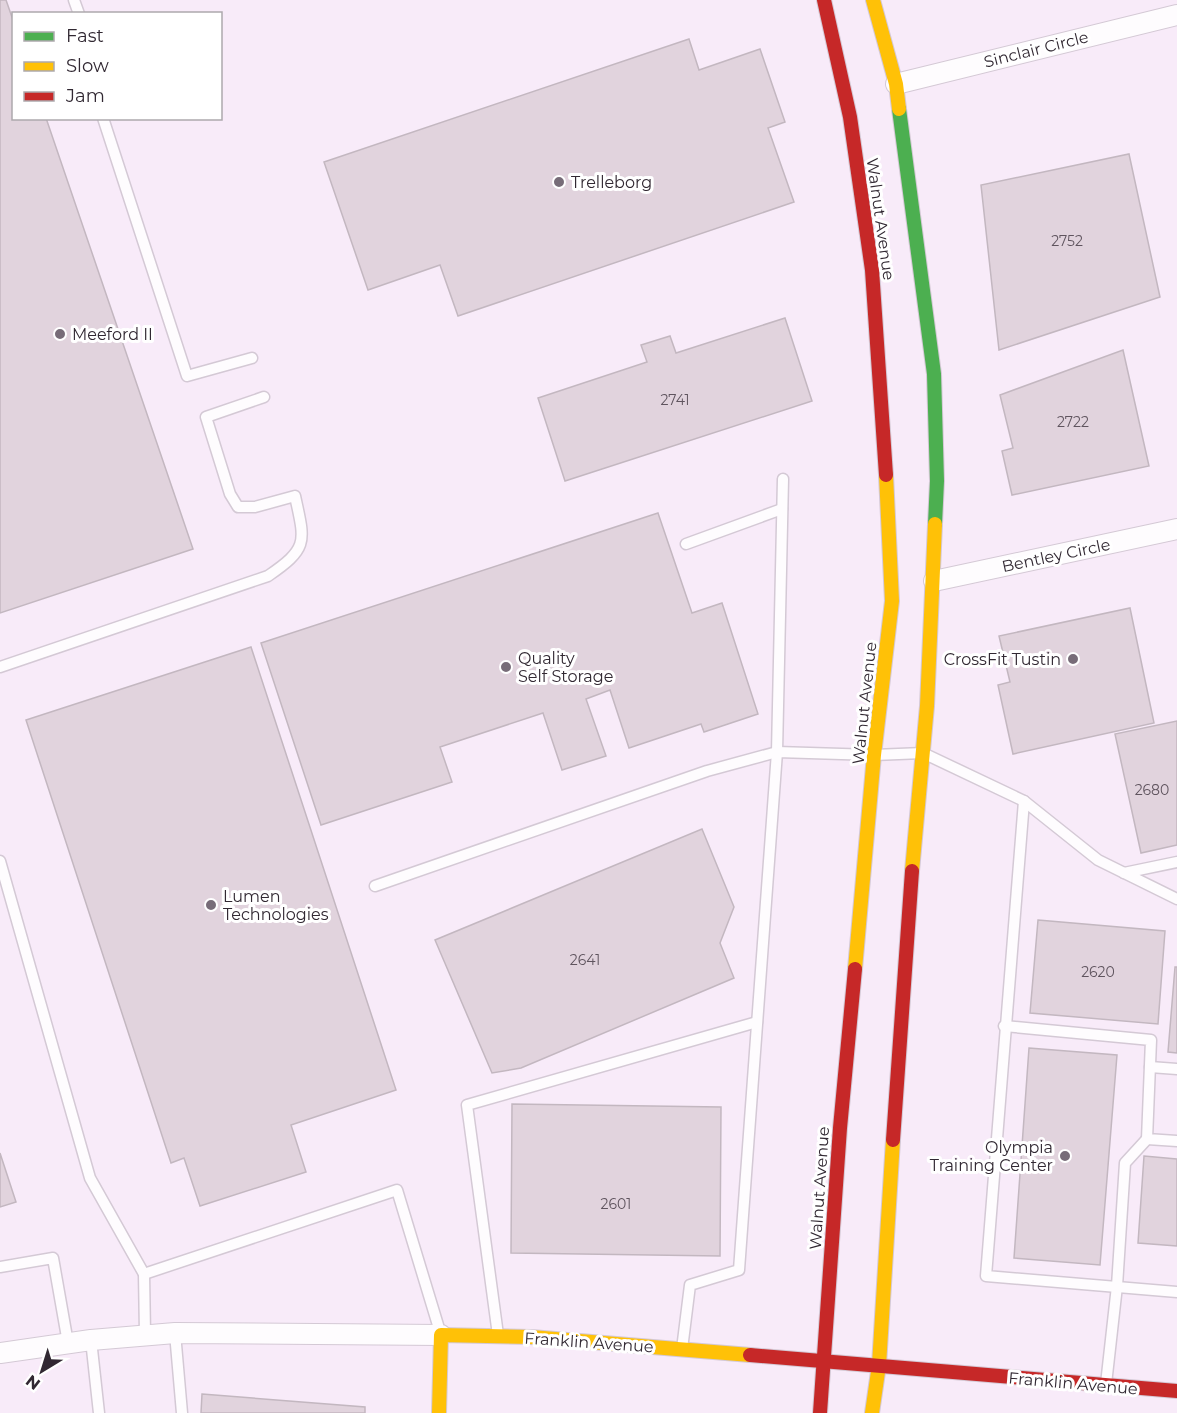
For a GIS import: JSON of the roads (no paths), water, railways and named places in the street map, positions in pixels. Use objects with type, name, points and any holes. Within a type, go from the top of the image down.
[{"type":"main road","name":"Walnut Avenue","points":[[820,1413],[840,1128],[874,754],[892,601],[884,430],[870,260],[850,117],[824,0]]},
{"type":"main road","name":"Walnut Avenue","points":[[872,1413],[879,1365],[908,913],[923,753],[934,581],[937,481],[934,374],[896,84],[873,0]]},
{"type":"main road","name":"Franklin Avenue","points":[[441,1335],[498,1335],[1177,1391]]},
{"type":"main road","points":[[439,1413],[441,1335]]},
{"type":"street","name":"Sinclair Circle","points":[[896,84],[1177,15]]},
{"type":"street","name":"Bentley Circle","points":[[934,581],[1177,529]]},
{"type":"street","name":"Franklin Avenue","points":[[0,1353],[145,1334],[441,1335]]},
{"type":"lane","points":[[104,120],[187,376],[252,358]]},
{"type":"lane","points":[[0,667],[268,576],[294,558],[304,536],[295,496],[255,507],[238,507],[230,495],[206,417],[264,397]]},
{"type":"lane","points":[[682,1350],[690,1285],[739,1270],[777,752],[783,479]]},
{"type":"lane","points":[[686,544],[782,509]]},
{"type":"lane","points":[[375,886],[707,771],[777,752],[923,753],[1024,801],[1098,860],[1177,899]]},
{"type":"lane","points":[[1024,801],[1004,1026],[986,1276],[1177,1292]]},
{"type":"lane","points":[[0,861],[90,1178],[144,1274],[145,1334]]},
{"type":"lane","points":[[1124,873],[1177,862]]},
{"type":"lane","points":[[498,1335],[467,1105],[757,1022]]},
{"type":"lane","points":[[1004,1026],[1151,1040],[1147,1139],[1125,1162],[1118,1286],[1106,1385]]},
{"type":"lane","points":[[1150,1067],[1177,1069]]},
{"type":"lane","points":[[1147,1139],[1177,1141]]},
{"type":"lane","points":[[144,1274],[397,1190],[441,1335]]},
{"type":"lane","points":[[0,1267],[53,1258],[68,1343]]},
{"type":"lane","points":[[175,1333],[182,1413]]},
{"type":"lane","points":[[91,1340],[99,1413]]},
{"type":"place","name":"Trelleborg","points":[[559,182]]},
{"type":"place","name":"Meeford II","points":[[60,334]]},
{"type":"place","name":"CrossFit Tustin","points":[[1073,659]]},
{"type":"place","name":"Quality Self Storage","points":[[506,667]]},
{"type":"place","name":"Lumen Technologies","points":[[211,905]]},
{"type":"place","name":"Olympia Training Center","points":[[1065,1156]]}]
